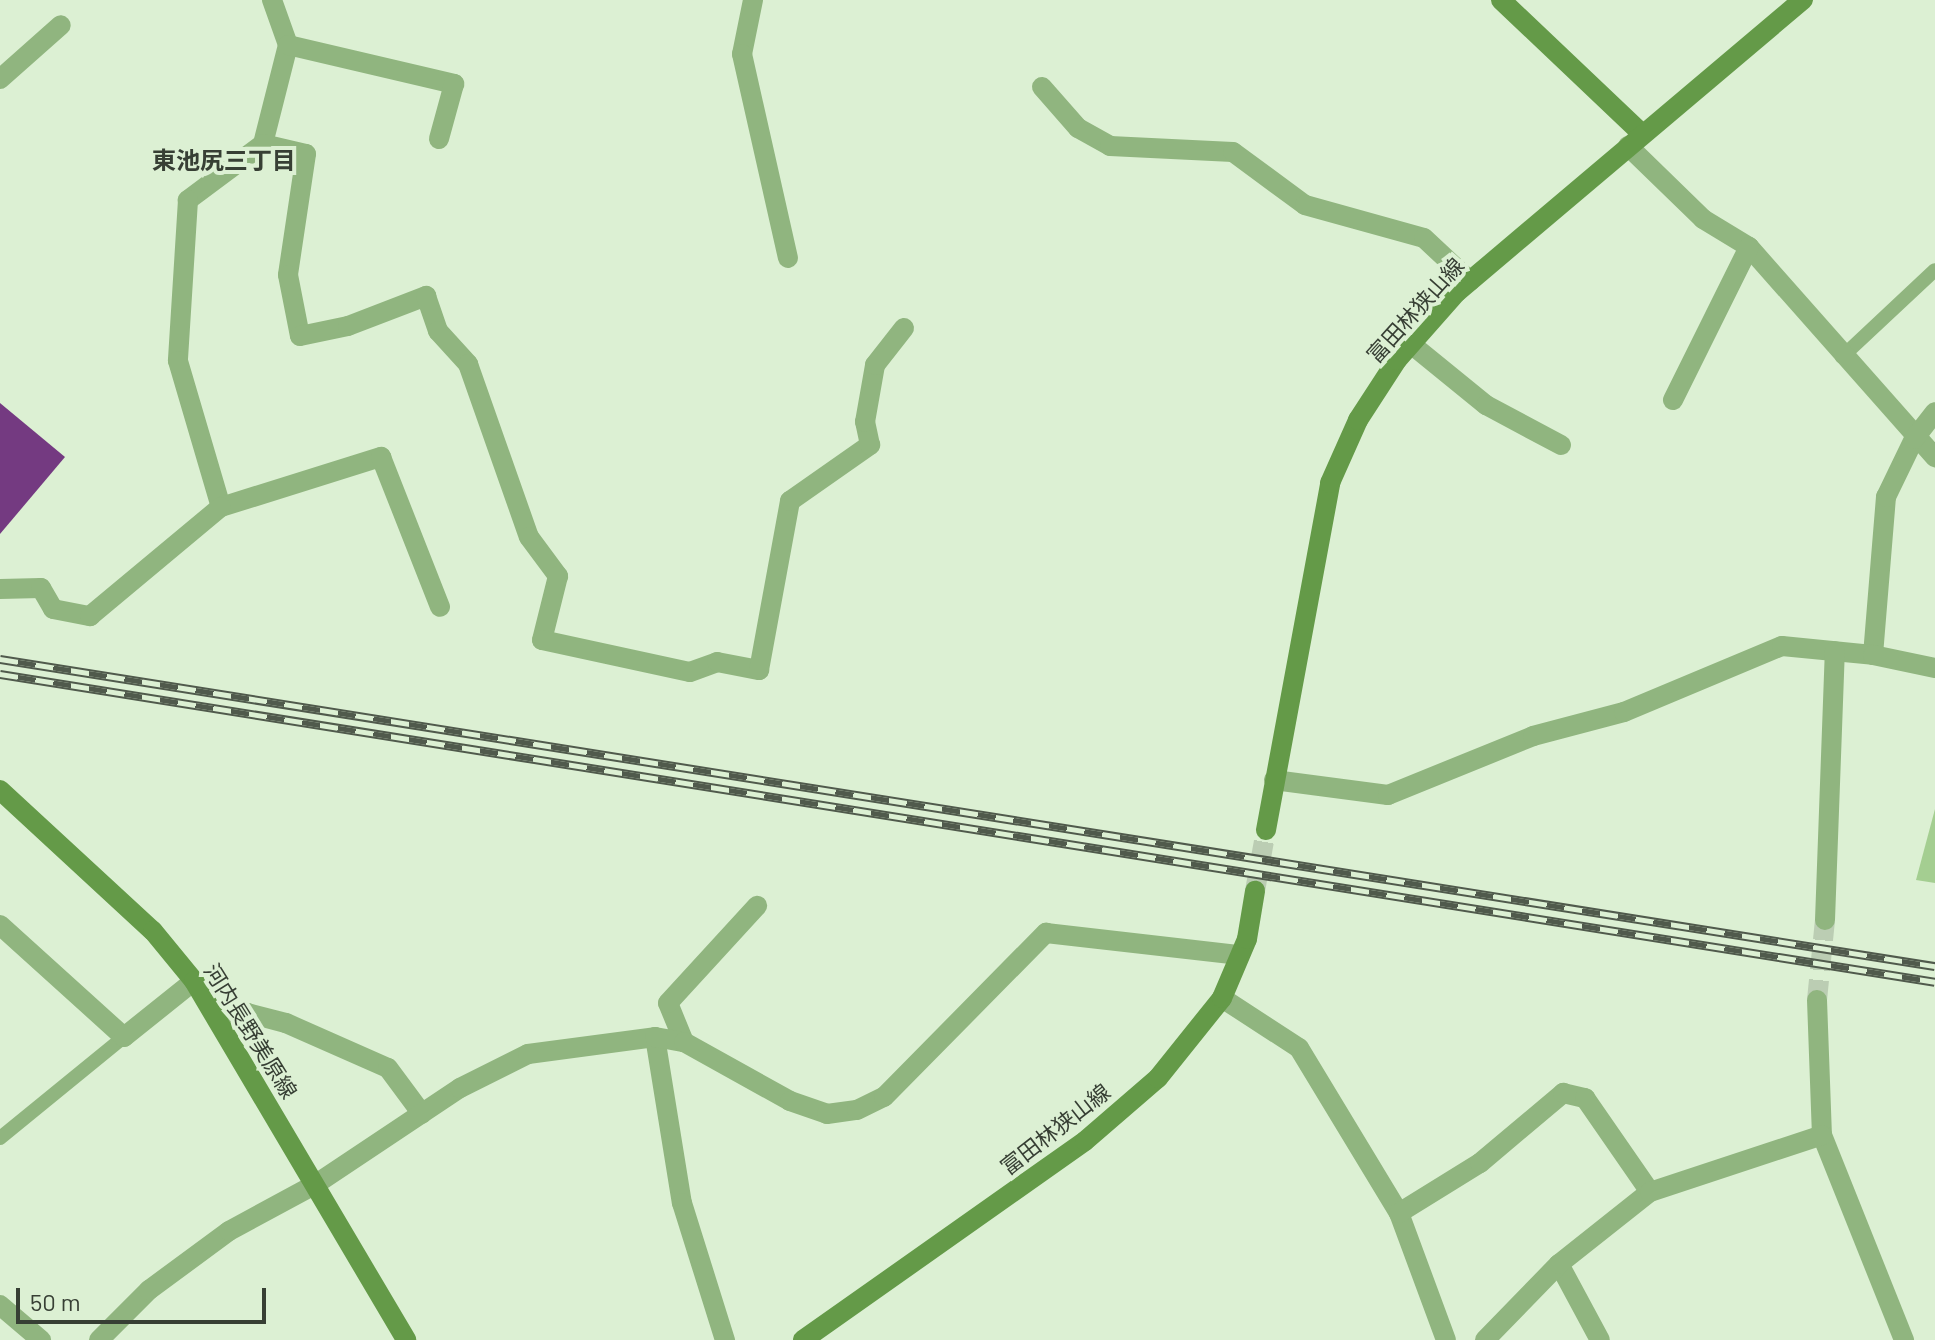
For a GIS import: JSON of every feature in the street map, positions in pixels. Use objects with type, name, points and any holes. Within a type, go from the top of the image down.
[{"type":"main road","points":[[1501,0],[1635,140]]},
{"type":"main road","name":"富田林狭山線","points":[[1266,830],[1330,483],[1358,420],[1411,344],[1470,281],[1803,0]]},
{"type":"main road","name":"河内長野美原線","points":[[0,790],[142,921],[194,981],[406,1340]]},
{"type":"main road","name":"富田林狭山線","points":[[803,1340],[1085,1141],[1158,1078],[1222,998],[1240,955],[1255,891]]},
{"type":"street","points":[[221,507],[178,361],[188,200],[263,144],[288,45],[272,0]]},
{"type":"street","points":[[753,0],[742,54],[788,258]]},
{"type":"street","points":[[0,79],[61,25]]},
{"type":"street","points":[[288,45],[454,84],[439,139]]},
{"type":"street","points":[[1042,87],[1078,128],[1110,146],[1233,152],[1305,205],[1424,238],[1470,281]]},
{"type":"street","points":[[1635,140],[1703,219],[1749,247],[1914,439],[1935,457]]},
{"type":"street","points":[[263,144],[306,154],[288,275],[300,336],[348,326],[426,296],[438,331],[468,364],[529,537],[558,576],[542,640],[690,672],[717,662],[759,670],[790,501],[870,445],[865,422],[875,365],[904,328]]},
{"type":"street","points":[[1673,400],[1749,247]]},
{"type":"street","points":[[1411,344],[1486,405],[1561,445]]},
{"type":"street","points":[[1873,655],[1886,497],[1914,439],[1935,412]]},
{"type":"street","points":[[0,589],[41,588],[53,609],[90,616],[221,507],[381,457],[440,607]]},
{"type":"street","points":[[1274,780],[1388,795],[1533,736],[1624,712],[1782,646],[1873,655],[1935,668]]},
{"type":"street","points":[[1825,920],[1835,651]]},
{"type":"street","points":[[684,1042],[668,1003],[757,906]]},
{"type":"street","points":[[0,925],[124,1037],[194,981]]},
{"type":"street","points":[[99,1340],[149,1290],[229,1231],[316,1184],[422,1114],[528,1054],[655,1037],[684,1042],[790,1101],[827,1114],[857,1110],[884,1097],[1046,933],[1240,955]]},
{"type":"street","points":[[1222,998],[1299,1048],[1399,1213],[1446,1340]]},
{"type":"street","points":[[1817,1000],[1822,1135],[1904,1340]]},
{"type":"street","points":[[222,1025],[247,1013],[286,1023],[388,1068],[422,1114]]},
{"type":"street","points":[[655,1037],[682,1203],[725,1340]]},
{"type":"street","points":[[1399,1213],[1480,1163],[1563,1093],[1585,1098],[1650,1192]]},
{"type":"street","points":[[1485,1340],[1559,1264],[1650,1192],[1822,1135]]},
{"type":"street","points":[[1559,1264],[1600,1340]]},
{"type":"street","points":[[0,1305],[41,1340]]},
{"type":"lane","points":[[1842,357],[1935,270]]},
{"type":"lane","points":[[0,1138],[124,1037]]},
{"type":"green space","points":[[1935,809],[1935,883],[1916,880]]},
{"type":"building","points":[[0,403],[65,457],[0,534]]},
{"type":"tunnel","points":[[1255,891],[1266,830]]},
{"type":"tunnel","points":[[1817,1000],[1825,920]]},
{"type":"railway","points":[[0,659],[1935,966]]},
{"type":"railway","points":[[0,674],[1935,982]]},
{"type":"district","name":"東池尻三丁目","points":[[224,160]]}]
